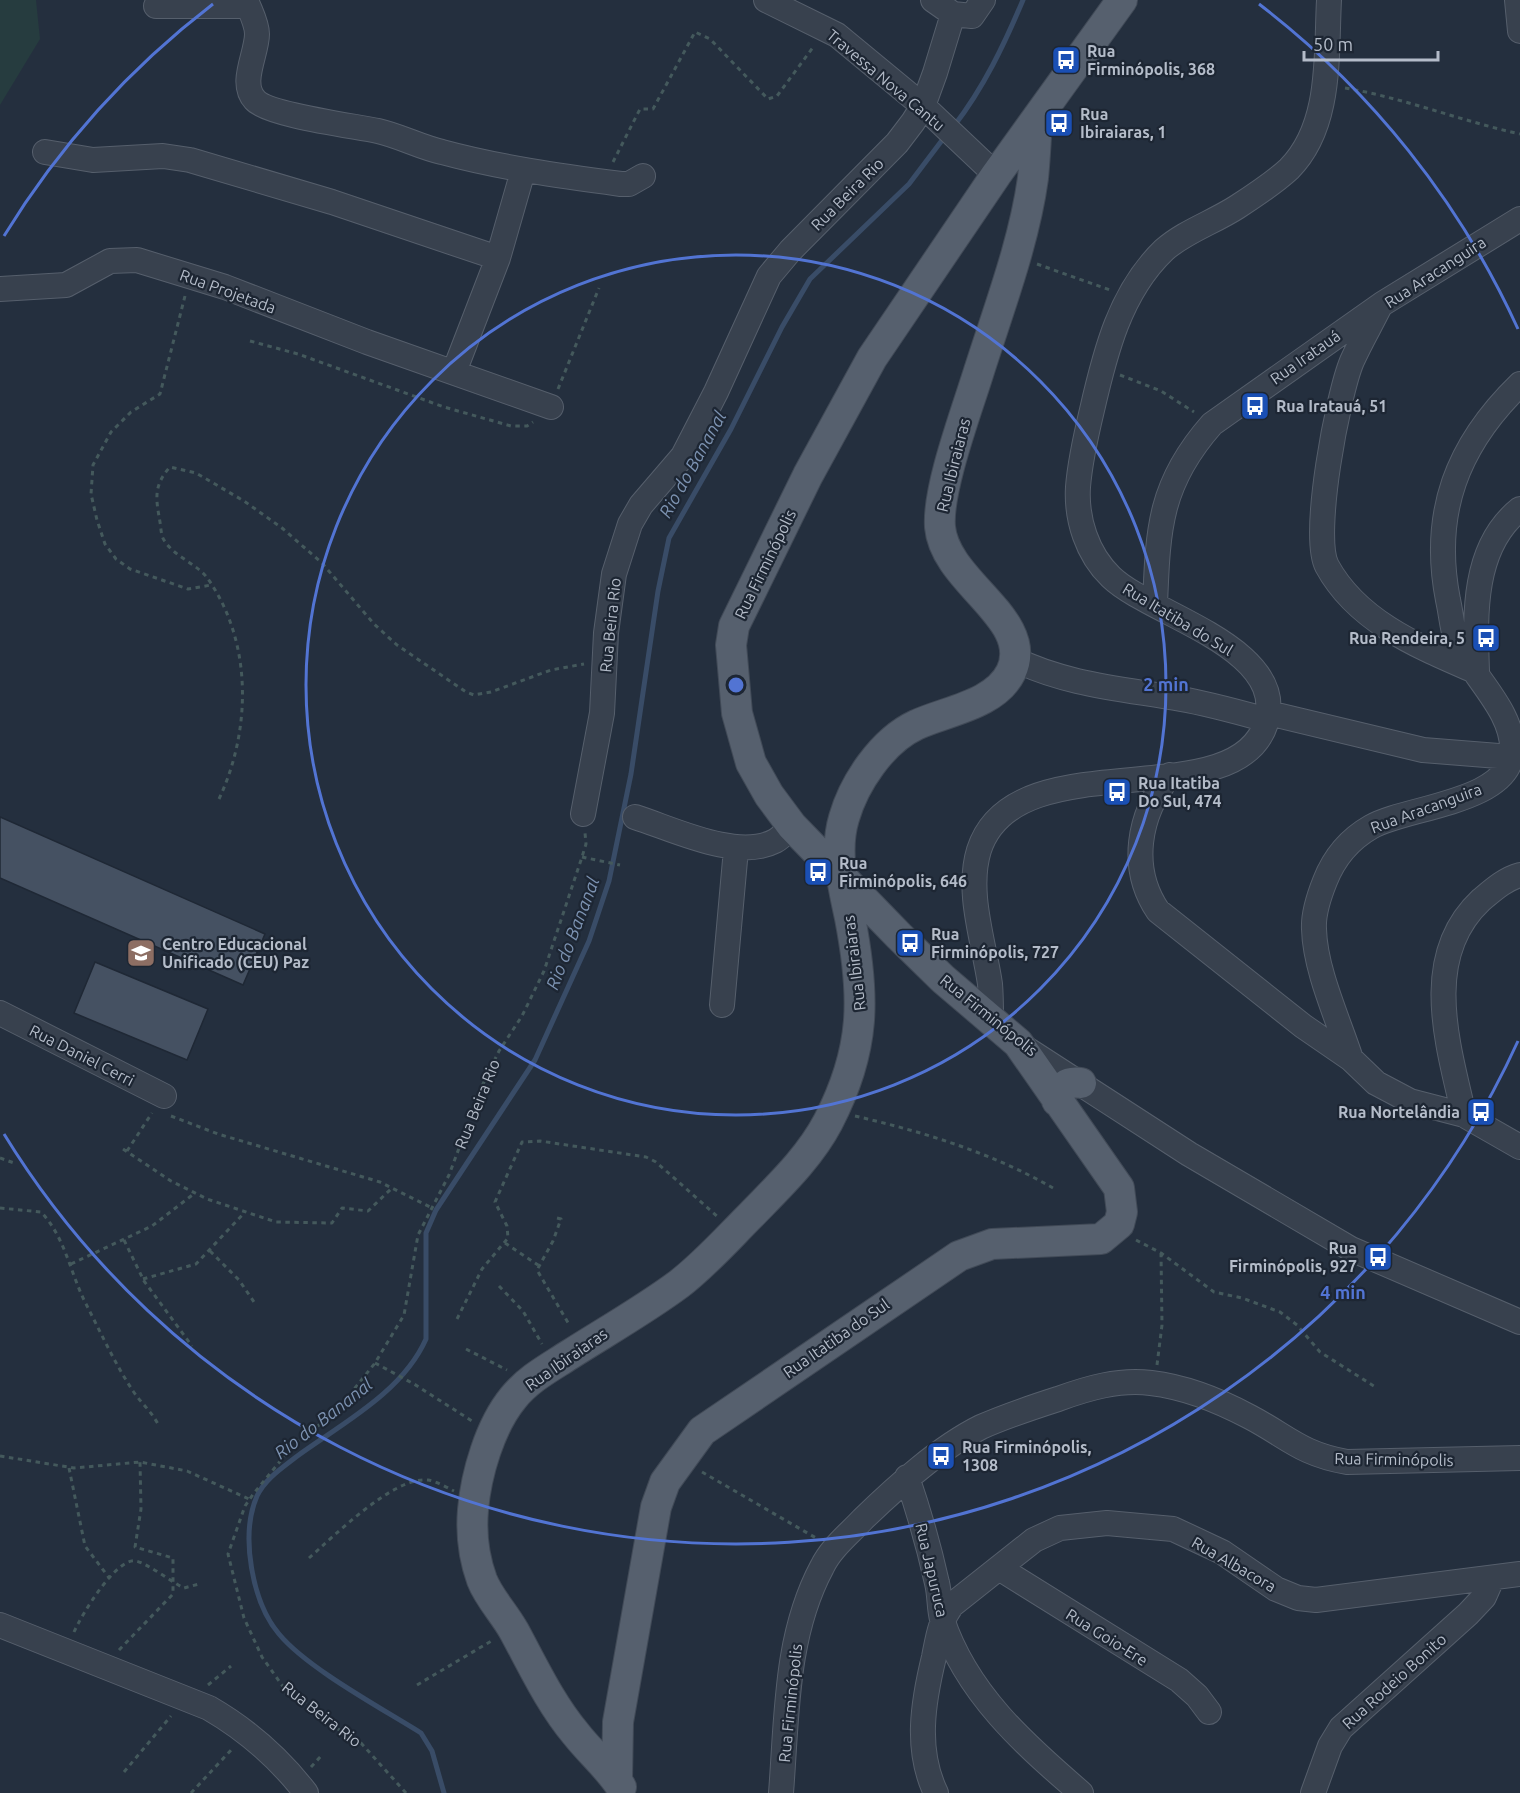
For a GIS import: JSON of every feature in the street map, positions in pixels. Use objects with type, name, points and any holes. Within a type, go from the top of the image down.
[{"type":"main road","name":"Rua Firminópolis","points":[[1018,1043],[942,979],[841,879],[792,826],[769,795],[751,763],[742,737],[732,671],[731,645],[734,627],[842,410],[878,349],[990,170],[1025,154],[1038,118],[1122,0]]},
{"type":"main road","name":"Rua Ibiraiaras","points":[[617,1789],[573,1731],[534,1670],[513,1628],[484,1585],[475,1557],[473,1511],[475,1499],[494,1433],[513,1398],[542,1373],[682,1282],[735,1232],[813,1147],[833,1111],[847,1077],[861,1021],[857,962],[841,879],[843,821],[862,778],[899,736],[915,725],[959,710],[994,690],[1011,671],[1014,660],[1016,645],[1011,631],[1000,615],[957,569],[945,549],[940,512],[959,437],[1015,255],[1030,193],[1025,154]]},
{"type":"main road","points":[[990,170],[1030,193]]},
{"type":"main road","name":"Rua Itatiba do Sul","points":[[617,1789],[618,1722],[656,1507],[664,1482],[702,1431],[959,1256],[992,1244],[1101,1239],[1119,1224],[1122,1212],[1119,1188],[1018,1043]]},
{"type":"main road","points":[[1057,1101],[1061,1088],[1067,1084],[1081,1083]]},
{"type":"street","name":"Travessa Nova Cantu","points":[[766,0],[826,28],[930,114],[990,170]]},
{"type":"street","points":[[933,0],[953,14],[972,16],[983,0]]},
{"type":"street","name":"Rua Itatiba do Sul","points":[[1267,717],[1267,692],[1246,662],[1212,636],[1111,578],[1093,554],[1079,521],[1078,488],[1082,454],[1102,368],[1129,297],[1147,269],[1167,247],[1236,208],[1289,169],[1308,140],[1320,112],[1325,84],[1329,0]]},
{"type":"street","points":[[1517,0],[1520,31]]},
{"type":"street","points":[[156,6],[247,3],[257,34],[249,81],[250,91],[257,102],[311,119],[385,133],[440,152],[523,171],[561,178],[629,184],[643,176]]},
{"type":"street","name":"Rua Beira Rio","points":[[583,814],[602,713],[604,660],[614,574],[623,540],[641,505],[683,456],[716,392],[769,276],[790,251],[897,143],[930,114],[953,14]]},
{"type":"street","points":[[45,152],[93,160],[163,156],[190,160],[332,202],[498,258]]},
{"type":"street","points":[[454,372],[498,258],[523,171]]},
{"type":"street","name":"Rua Aracanguira","points":[[1477,672],[1387,628],[1360,605],[1326,564],[1322,530],[1331,445],[1351,363],[1382,304],[1520,219]]},
{"type":"street","name":"Rua Projetada","points":[[0,290],[52,288],[66,285],[97,266],[118,259],[137,260],[190,276],[551,407]]},
{"type":"street","name":"Rua Iratauá","points":[[1155,605],[1157,545],[1162,515],[1181,465],[1191,448],[1212,424],[1382,304]]},
{"type":"street","points":[[1014,660],[1044,672],[1086,683],[1182,699],[1512,769],[1507,727],[1477,672],[1456,641],[1442,552],[1446,501],[1468,448],[1482,426],[1520,384]]},
{"type":"street","points":[[1477,672],[1475,630],[1482,571],[1495,538],[1520,509]]},
{"type":"street","points":[[991,1019],[990,986],[983,949],[976,886],[978,852],[987,831],[1002,812],[1021,801],[1048,793],[1137,777],[1170,775],[1214,768],[1231,761],[1256,741],[1267,717]]},
{"type":"street","name":"Rua Aracanguira","points":[[1351,1059],[1316,950],[1314,928],[1316,909],[1331,867],[1357,836],[1373,825],[1468,796],[1512,769]]},
{"type":"street","points":[[1170,775],[1158,790],[1149,809],[1139,849],[1142,878],[1149,897],[1158,911],[1206,946],[1303,1026],[1351,1059],[1389,1091],[1410,1101],[1464,1115],[1520,1147]]},
{"type":"street","points":[[635,817],[736,849],[758,847],[775,841],[792,826]]},
{"type":"street","points":[[722,1005],[736,849]]},
{"type":"street","points":[[1464,1115],[1445,1030],[1444,987],[1448,956],[1462,923],[1474,907],[1496,887],[1520,875]]},
{"type":"street","points":[[965,997],[983,949]]},
{"type":"street","name":"Rua Daniel Cerri","points":[[0,1013],[159,1103]]},
{"type":"street","name":"Rua Firminópolis","points":[[1018,1043],[1189,1154],[1351,1249],[1520,1322]]},
{"type":"street","name":"Rua Firminópolis","points":[[780,1793],[792,1657],[811,1590],[822,1565],[834,1548],[907,1477],[980,1428],[1087,1389],[1122,1382],[1156,1384],[1181,1389],[1215,1401],[1250,1416],[1302,1450],[1324,1458],[1347,1462],[1520,1458]]},
{"type":"street","name":"Rua Japuruca","points":[[907,1477],[938,1585],[942,1618],[958,1656],[993,1709],[1016,1736],[1081,1793]]},
{"type":"street","name":"Rua Albacora","points":[[942,1618],[952,1605],[1034,1540],[1060,1528],[1107,1523],[1173,1529],[1222,1552],[1276,1589],[1298,1598],[1316,1600],[1520,1574]]},
{"type":"street","name":"Rua Goio-Ere","points":[[999,1568],[1179,1680],[1197,1696],[1209,1712]]},
{"type":"street","name":"Rua Rodeio Bonito","points":[[1313,1793],[1330,1746],[1341,1728],[1468,1614],[1484,1597],[1492,1579]]},
{"type":"street","points":[[936,1793],[926,1768],[923,1715],[942,1618]]},
{"type":"street","points":[[0,1625],[67,1649],[209,1708],[248,1732],[306,1793]]},
{"type":"path","points":[[600,180],[609,169],[640,107],[653,110],[695,32],[710,39],[766,97],[771,99],[777,96],[826,28]]},
{"type":"path","points":[[1325,84],[1382,94],[1449,116],[1520,134]]},
{"type":"path","points":[[1015,255],[1129,297]]},
{"type":"path","points":[[190,276],[160,394],[131,412],[111,432],[93,465],[91,494],[105,544],[116,559],[130,569],[188,589],[211,585]]},
{"type":"path","points":[[1102,368],[1161,391],[1212,424]]},
{"type":"path","points":[[219,799],[229,779],[240,742],[244,695],[238,650],[228,614],[208,578],[163,540],[155,499],[161,477],[170,467],[196,473],[282,528],[322,563],[374,624],[397,645],[466,692],[480,695],[551,670],[604,660]]},
{"type":"path","name":"Rua Beira Rio","points":[[406,1793],[361,1743],[333,1726],[309,1704],[284,1688],[262,1657],[244,1618],[228,1554],[248,1500],[296,1442],[334,1414],[375,1364],[404,1315],[418,1235],[449,1175],[483,1084],[499,1051],[522,1016],[544,971],[586,844],[583,814]]},
{"type":"path","points":[[582,857],[620,865]]},
{"type":"path","points":[[392,1188],[368,1211],[342,1208],[332,1223],[276,1222],[195,1193],[171,1181],[125,1150],[159,1103],[218,1134],[380,1182],[392,1188],[432,1209]]},
{"type":"path","points":[[833,1111],[960,1145],[1028,1174],[1053,1188]]},
{"type":"path","points":[[457,1319],[482,1269],[508,1238],[507,1226],[495,1202],[520,1144],[527,1141],[646,1157],[656,1162],[735,1232]]},
{"type":"path","points":[[0,1158],[17,1164]]},
{"type":"path","points":[[70,1264],[152,1226],[195,1193]]},
{"type":"path","points":[[0,1208],[41,1212],[52,1224],[70,1264],[78,1289],[91,1314],[134,1392],[149,1408],[158,1424]]},
{"type":"path","points":[[143,1279],[196,1264],[246,1211]]},
{"type":"path","points":[[557,1218],[561,1220],[553,1241],[538,1265],[539,1275],[545,1280],[561,1312],[584,1345]]},
{"type":"path","points":[[124,1240],[143,1279],[192,1346]]},
{"type":"path","points":[[505,1243],[538,1265]]},
{"type":"path","points":[[210,1251],[239,1280],[256,1305]]},
{"type":"path","points":[[1156,1384],[1162,1325],[1161,1253],[1214,1292],[1242,1298],[1280,1312],[1297,1324],[1320,1352],[1377,1388]]},
{"type":"path","points":[[499,1286],[523,1311],[542,1373]]},
{"type":"path","points":[[466,1349],[542,1373]]},
{"type":"path","points":[[375,1364],[414,1384],[494,1433]]},
{"type":"path","points":[[0,1456],[68,1467],[140,1462],[187,1471],[248,1500]]},
{"type":"path","points":[[679,1460],[834,1548]]},
{"type":"path","points":[[104,1666],[154,1611],[173,1594],[172,1558],[135,1547],[141,1509],[140,1462]]},
{"type":"path","points":[[68,1467],[85,1546],[111,1579]]},
{"type":"path","points":[[309,1558],[367,1508],[405,1484],[427,1480],[475,1499]]},
{"type":"path","points":[[67,1649],[88,1604],[123,1563],[133,1561],[184,1588],[199,1584]]},
{"type":"path","points":[[417,1685],[513,1628]]},
{"type":"path","points":[[124,1772],[186,1698],[209,1684],[231,1666]]},
{"type":"path","points":[[191,1793],[248,1732]]},
{"type":"green space","points":[[0,0],[36,0],[40,39],[0,105]]},
{"type":"building","points":[[0,817],[265,934],[243,985],[0,878]]},
{"type":"building","points":[[95,962],[208,1009],[187,1060],[74,1013]]},
{"type":"waterway","name":"Rio do Bananal","points":[[954,126],[993,65],[1023,0]]},
{"type":"waterway","name":"Rio do Bananal","points":[[444,1793],[432,1751],[421,1733],[326,1674],[279,1634],[262,1604],[256,1587],[249,1548],[252,1512],[260,1490],[269,1479],[386,1391],[402,1376],[426,1339],[426,1233],[436,1210],[535,1060],[589,941],[609,881],[631,774],[658,591],[669,538],[731,429],[782,327],[810,279],[909,184],[946,135]]},
{"type":"place","name":"Rua Firminópolis, 368","points":[[1066,60]]},
{"type":"place","name":"Rua Ibiraiaras, 1","points":[[1059,123]]},
{"type":"place","name":"Rua Iratauá, 51","points":[[1255,406]]},
{"type":"place","name":"Rua Rendeira, 5","points":[[1486,638]]},
{"type":"place","name":"Rua Itatiba Do Sul, 474","points":[[1117,792]]},
{"type":"place","name":"Rua Firminópolis, 646","points":[[818,872]]},
{"type":"place","name":"Rua Firminópolis, 727","points":[[910,943]]},
{"type":"place","name":"Centro Educacional Unificado (CEU) Paz","points":[[141,953]]},
{"type":"place","name":"Rua Nortelândia","points":[[1481,1112]]},
{"type":"place","name":"Rua Firminópolis, 927","points":[[1378,1257]]},
{"type":"place","name":"Rua Firminópolis, 1308","points":[[941,1456]]}]
